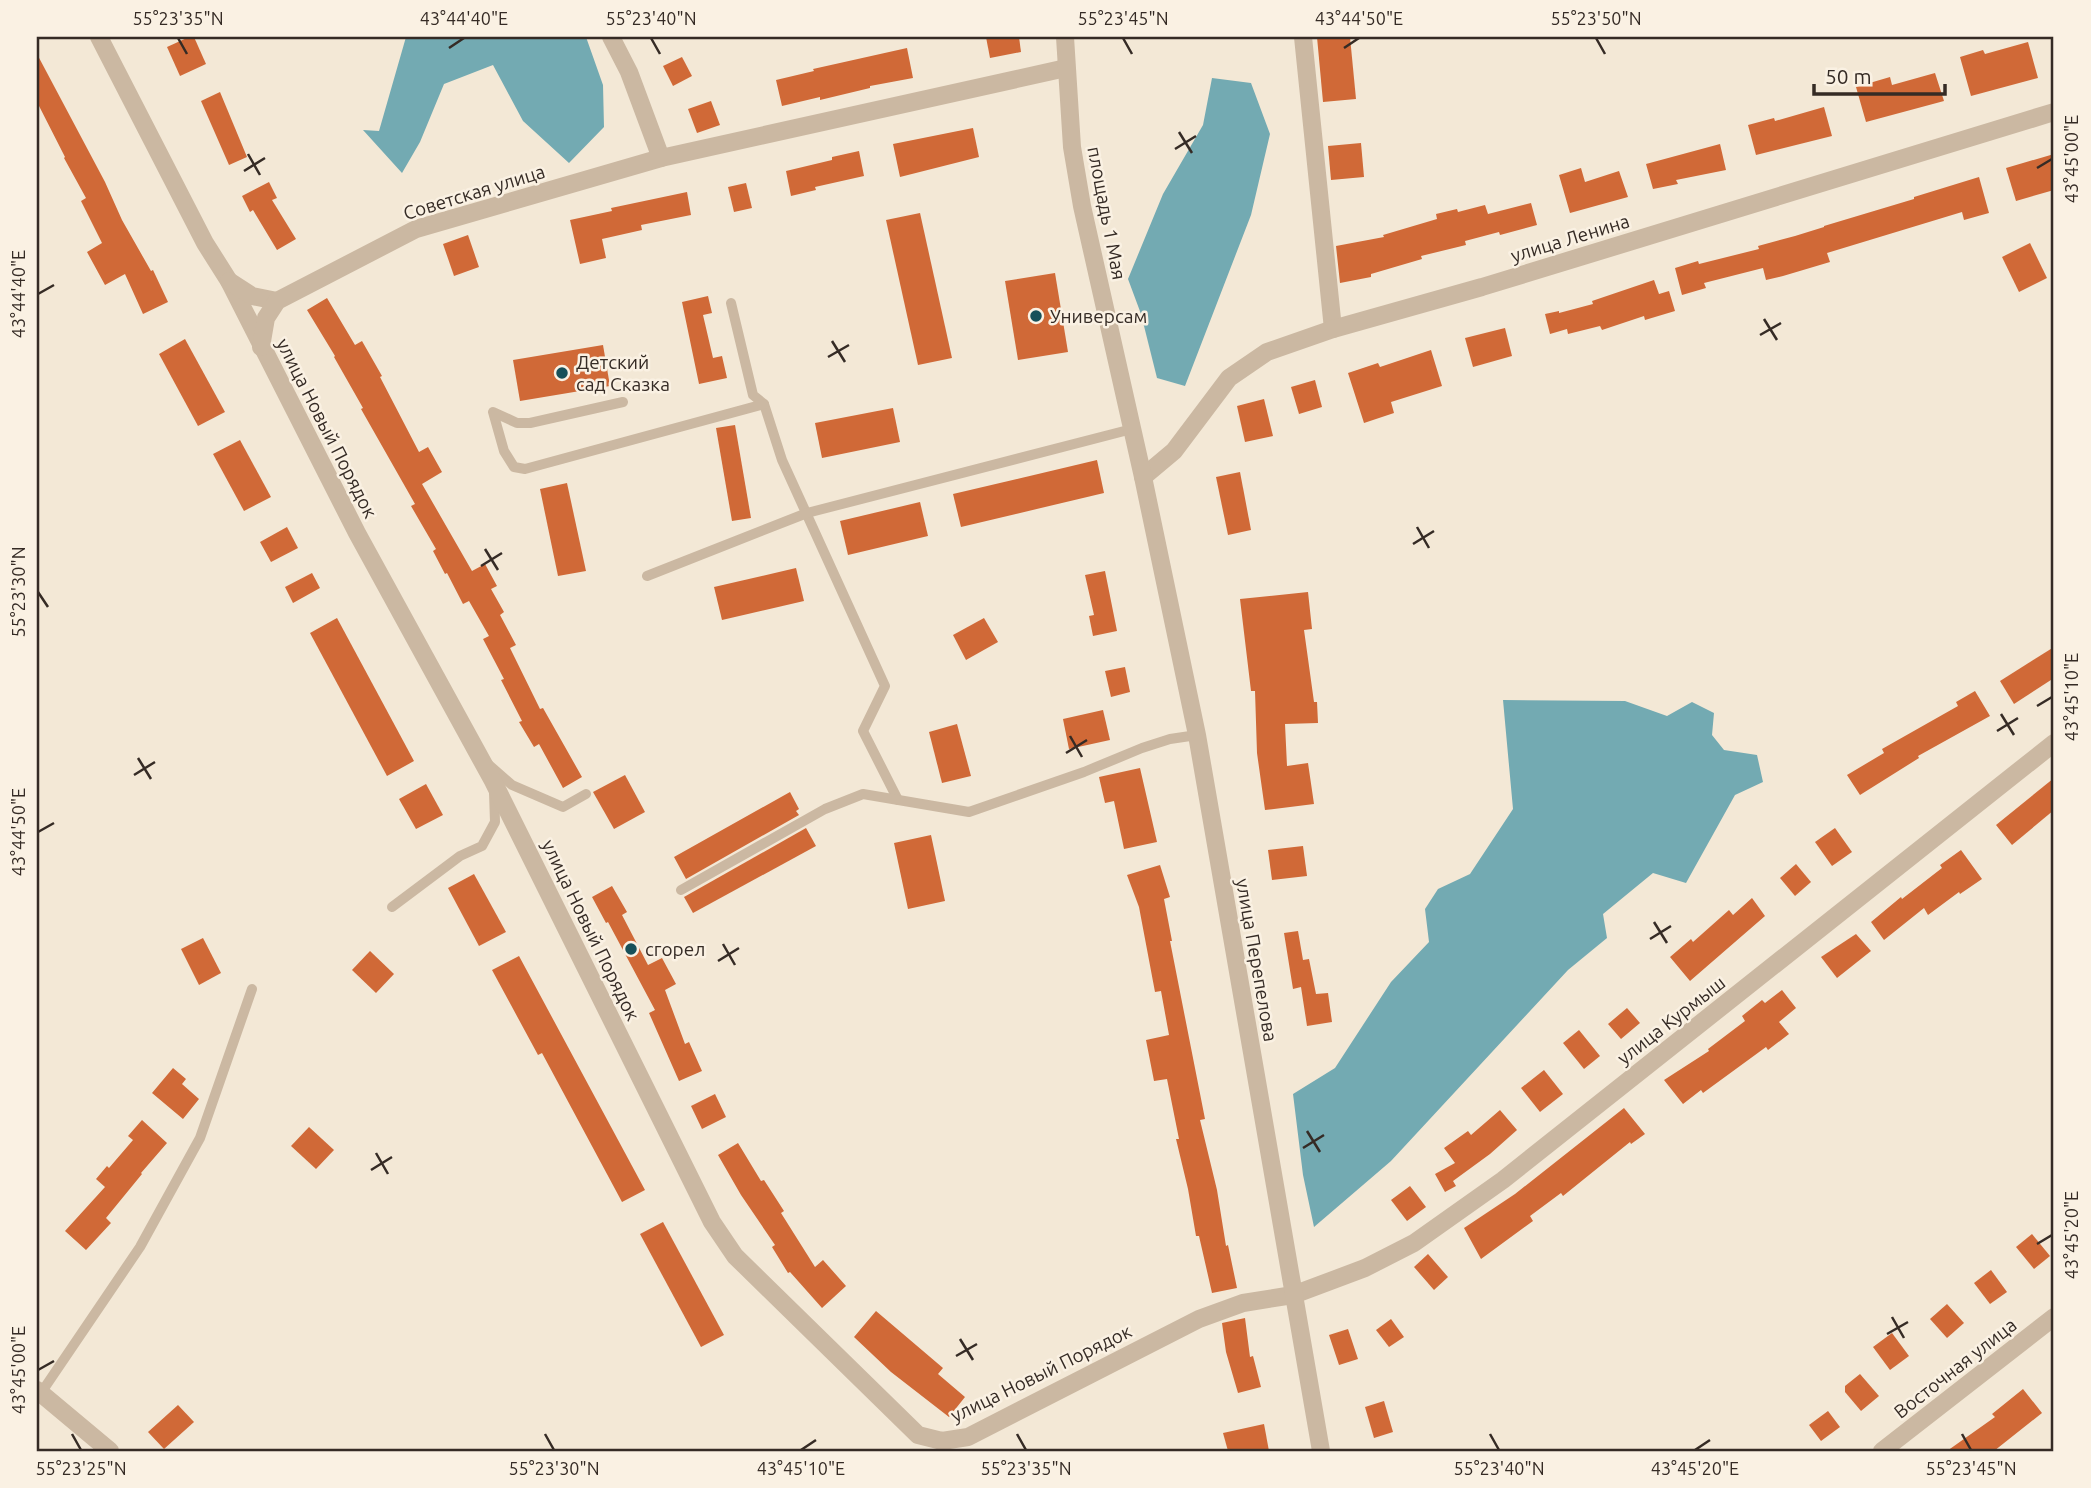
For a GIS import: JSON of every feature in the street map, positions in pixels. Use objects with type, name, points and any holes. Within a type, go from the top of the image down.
[{"type":"street","name":"улица Новый Порядок","points":[[99,37],[205,243],[229,281],[357,533],[493,780],[712,1222],[735,1256],[918,1435],[942,1441],[968,1437],[1199,1319],[1243,1303],[1293,1295]]},
{"type":"street","points":[[611,37],[629,72],[661,158]]},
{"type":"street","name":"площадь 1 Мая","points":[[1065,37],[1072,147],[1082,206],[1143,477]]},
{"type":"street","points":[[1303,37],[1333,329]]},
{"type":"street","name":"Советская улица","points":[[277,301],[416,229],[661,158],[1066,68]]},
{"type":"street","name":"улица Ленина","points":[[1143,477],[1174,451],[1229,378],[1267,352],[1333,329],[1482,287],[2054,112]]},
{"type":"street","points":[[229,281],[252,296],[277,301],[266,318],[261,347]]},
{"type":"street","name":"улица Перепелова","points":[[1143,477],[1197,735],[1321,1451]]},
{"type":"street","name":"улица Курмыш","points":[[1293,1295],[1365,1268],[1414,1243],[1503,1180],[2054,743]]},
{"type":"street","name":"Восточная улица","points":[[1882,1451],[2054,1317]]},
{"type":"street","points":[[39,1392],[110,1451]]},
{"type":"lane","points":[[731,303],[753,395],[764,404],[782,460],[885,686],[863,731],[898,800]]},
{"type":"lane","points":[[623,402],[530,423],[517,423],[493,412],[504,451],[514,467],[525,469],[764,404]]},
{"type":"lane","points":[[647,576],[807,513],[1132,429]]},
{"type":"lane","points":[[681,890],[825,809],[863,794],[969,811],[1084,772],[1142,748],[1170,739],[1197,735]]},
{"type":"lane","points":[[468,736],[492,768],[512,785],[563,807],[586,794]]},
{"type":"lane","points":[[393,907],[460,856],[482,846],[495,822],[493,780]]},
{"type":"lane","points":[[39,1392],[140,1247],[200,1138],[252,989]]},
{"type":"water","points":[[406,37],[586,37],[603,85],[604,127],[569,163],[523,121],[493,65],[444,84],[420,142],[402,173],[363,130],[379,131]]},
{"type":"water","points":[[1212,78],[1251,83],[1270,134],[1251,215],[1185,386],[1157,378],[1141,314],[1128,279],[1163,194],[1203,125]]},
{"type":"water","points":[[1503,700],[1625,701],[1667,716],[1692,702],[1714,713],[1712,735],[1724,750],[1757,755],[1763,782],[1735,795],[1686,883],[1653,873],[1603,914],[1607,938],[1568,970],[1391,1161],[1314,1227],[1303,1175],[1293,1094],[1335,1068],[1391,982],[1429,942],[1425,909],[1438,889],[1470,874],[1513,809]]},
{"type":"building","points":[[194,37],[206,64],[180,76],[167,47]]},
{"type":"building","points":[[986,37],[1019,37],[1021,52],[990,58]]},
{"type":"building","points":[[1317,37],[1350,37],[1356,99],[1323,102]]},
{"type":"building","points":[[2028,42],[2038,78],[1971,96],[1960,57],[1983,50],[1985,54]]},
{"type":"building","points":[[907,48],[913,78],[782,106],[776,80]]},
{"type":"building","points":[[37,54],[105,182],[122,220],[151,271],[153,270],[168,302],[143,314],[125,274],[105,285],[87,252],[102,243],[81,201],[86,198],[37,102]]},
{"type":"building","points":[[682,57],[692,76],[673,86],[663,66]]},
{"type":"building","points":[[1935,73],[1944,101],[1866,122],[1856,87],[1890,77],[1892,85]]},
{"type":"building","points":[[220,92],[247,157],[229,165],[201,101]]},
{"type":"building","points":[[711,101],[720,125],[697,133],[688,109]]},
{"type":"building","points":[[1824,107],[1832,136],[1756,155],[1748,125],[1774,118],[1775,121]]},
{"type":"building","points":[[973,128],[979,157],[900,177],[893,144]]},
{"type":"building","points":[[1361,143],[1364,177],[1331,180],[1328,146]]},
{"type":"building","points":[[1720,144],[1726,170],[1676,180],[1678,184],[1653,189],[1646,164]]},
{"type":"building","points":[[859,151],[864,176],[815,187],[816,190],[791,196],[786,171]]},
{"type":"building","points":[[2054,154],[2054,190],[2016,201],[2006,168]]},
{"type":"building","points":[[1581,168],[1585,182],[1619,171],[1628,197],[1570,213],[1559,175]]},
{"type":"building","points":[[1979,177],[1989,213],[1964,220],[1962,212],[1827,253],[1830,262],[1783,276],[1766,280],[1763,268],[1704,283],[1706,288],[1682,295],[1675,268],[1759,249],[1758,246]]},
{"type":"building","points":[[269,182],[277,198],[272,200],[296,239],[277,250],[242,196]]},
{"type":"building","points":[[746,183],[752,208],[734,212],[728,187]]},
{"type":"building","points":[[687,192],[691,215],[641,225],[642,230],[602,239],[606,258],[580,264],[570,220],[612,211],[611,208]]},
{"type":"building","points":[[1531,203],[1537,225],[1465,241],[1466,245],[1421,256],[1422,259],[1371,274],[1371,277],[1340,283],[1336,246],[1384,237],[1383,235],[1437,219],[1436,214],[1457,209],[1458,212],[1485,205],[1488,214]]},
{"type":"building","points":[[920,213],[952,358],[918,365],[886,220]]},
{"type":"building","points":[[468,235],[479,267],[454,276],[443,244]]},
{"type":"building","points":[[2030,243],[2047,278],[2019,292],[2002,257]]},
{"type":"building","name":"Универсам","points":[[1055,273],[1068,352],[1018,360],[1005,281]]},
{"type":"building","points":[[1654,280],[1659,294],[1669,291],[1675,311],[1645,320],[1644,316],[1602,330],[1600,326],[1568,334],[1567,329],[1550,334],[1545,314],[1593,304],[1592,301]]},
{"type":"building","points":[[708,296],[712,313],[703,315],[713,358],[722,356],[727,378],[699,384],[682,302]]},
{"type":"building","points":[[327,298],[355,345],[362,341],[419,452],[428,447],[442,472],[422,484],[472,571],[485,564],[497,586],[491,589],[504,612],[500,615],[516,645],[510,648],[540,709],[543,708],[582,777],[563,788],[539,744],[534,747],[519,722],[522,721],[501,680],[504,679],[483,639],[489,636],[469,601],[463,604],[447,573],[445,574],[433,551],[436,549],[411,506],[415,504],[307,310]]},
{"type":"building","points":[[1505,328],[1512,356],[1473,367],[1465,338]]},
{"type":"building","points":[[185,339],[225,412],[198,426],[159,354]]},
{"type":"building","name":"Детский сад Сказка","points":[[603,345],[610,386],[520,401],[513,360]]},
{"type":"building","points":[[1431,350],[1442,386],[1391,402],[1394,413],[1364,423],[1348,373],[1378,363],[1380,367]]},
{"type":"building","points":[[1315,380],[1322,407],[1299,414],[1291,387]]},
{"type":"building","points":[[1264,399],[1273,436],[1245,442],[1237,406]]},
{"type":"building","points":[[893,408],[900,442],[822,458],[815,423]]},
{"type":"building","points":[[735,425],[751,518],[732,521],[716,428]]},
{"type":"building","points":[[240,440],[271,497],[244,511],[213,454]]},
{"type":"building","points":[[1097,460],[1104,493],[961,527],[953,494]]},
{"type":"building","points":[[1240,472],[1251,530],[1228,535],[1216,477]]},
{"type":"building","points":[[567,483],[586,571],[558,576],[540,489]]},
{"type":"building","points":[[920,502],[928,536],[848,555],[840,521]]},
{"type":"building","points":[[287,527],[298,548],[271,562],[260,542]]},
{"type":"building","points":[[796,568],[804,601],[722,620],[714,587]]},
{"type":"building","points":[[1105,571],[1117,631],[1093,636],[1089,616],[1094,615],[1085,575]]},
{"type":"building","points":[[312,573],[320,588],[293,603],[285,587]]},
{"type":"building","points":[[1308,592],[1312,629],[1304,630],[1314,702],[1317,702],[1318,723],[1285,724],[1287,766],[1308,763],[1314,804],[1265,810],[1257,753],[1255,691],[1251,691],[1240,599]]},
{"type":"building","points":[[337,618],[414,761],[387,776],[310,633]]},
{"type":"building","points":[[984,618],[998,642],[966,660],[953,635]]},
{"type":"building","points":[[2054,647],[2054,678],[2014,704],[2000,681]]},
{"type":"building","points":[[1125,667],[1130,692],[1111,697],[1105,671]]},
{"type":"building","points":[[1975,691],[1990,716],[1918,756],[1919,758],[1860,795],[1847,775],[1884,753],[1882,749],[1958,706],[1956,702]]},
{"type":"building","points":[[1103,710],[1110,740],[1069,749],[1063,719]]},
{"type":"building","points":[[957,724],[971,776],[942,783],[929,732]]},
{"type":"building","points":[[1140,768],[1157,842],[1124,849],[1114,801],[1105,803],[1099,777]]},
{"type":"building","points":[[625,775],[645,812],[614,829],[593,792]]},
{"type":"building","points":[[2054,778],[2054,810],[2012,845],[1996,825]]},
{"type":"building","points":[[426,784],[443,815],[416,829],[399,799]]},
{"type":"building","points":[[790,792],[799,809],[796,811],[799,815],[686,879],[674,857]]},
{"type":"building","points":[[806,828],[816,846],[693,913],[684,897]]},
{"type":"building","points":[[1835,828],[1852,852],[1832,866],[1815,842]]},
{"type":"building","points":[[931,835],[945,901],[908,909],[894,843]]},
{"type":"building","points":[[1303,846],[1307,876],[1272,880],[1268,850]]},
{"type":"building","points":[[1961,850],[1982,879],[1928,915],[1924,908],[1884,940],[1871,922],[1942,868],[1940,865]]},
{"type":"building","points":[[1796,864],[1811,882],[1795,896],[1780,878]]},
{"type":"building","points":[[1160,865],[1170,897],[1164,899],[1170,941],[1205,1119],[1200,1120],[1237,1288],[1212,1293],[1199,1236],[1196,1236],[1167,1079],[1154,1081],[1146,1040],[1169,1035],[1161,991],[1155,992],[1139,907],[1127,875]]},
{"type":"building","points":[[474,874],[506,932],[479,946],[448,888]]},
{"type":"building","points":[[612,886],[627,912],[622,915],[648,965],[662,958],[676,984],[665,990],[685,1044],[689,1042],[702,1071],[679,1081],[649,1013],[655,1010],[592,897]]},
{"type":"building","points":[[1752,898],[1765,916],[1690,981],[1670,957],[1691,939],[1693,942],[1729,910],[1733,915]]},
{"type":"building","points":[[1298,931],[1303,960],[1309,959],[1316,994],[1328,993],[1332,1022],[1307,1026],[1301,987],[1293,989],[1284,933]]},
{"type":"building","points":[[1856,934],[1871,951],[1837,978],[1821,957]]},
{"type":"building","points":[[203,938],[221,973],[199,985],[181,949]]},
{"type":"building","points":[[370,951],[394,974],[376,993],[352,970]]},
{"type":"building","points":[[519,956],[645,1190],[622,1202],[542,1053],[538,1055],[492,970]]},
{"type":"building","points":[[1782,990],[1796,1008],[1779,1022],[1789,1034],[1683,1104],[1664,1080],[1709,1051],[1708,1049],[1745,1021],[1742,1016],[1762,1000],[1765,1003]]},
{"type":"building","points":[[1627,1008],[1640,1023],[1621,1039],[1608,1024]]},
{"type":"building","points":[[1579,1030],[1600,1056],[1584,1069],[1563,1043]]},
{"type":"building","points":[[173,1068],[186,1079],[182,1084],[199,1099],[183,1119],[152,1093]]},
{"type":"building","points":[[1544,1070],[1563,1094],[1540,1112],[1521,1088]]},
{"type":"building","points":[[715,1094],[726,1117],[702,1129],[691,1106]]},
{"type":"building","points":[[1624,1108],[1645,1134],[1631,1144],[1630,1142],[1563,1196],[1561,1193],[1530,1216],[1533,1221],[1481,1259],[1464,1228],[1515,1194]]},
{"type":"building","points":[[1500,1110],[1517,1130],[1453,1181],[1456,1186],[1445,1192],[1435,1174],[1455,1163],[1444,1148],[1468,1131],[1471,1135]]},
{"type":"building","points":[[142,1120],[167,1143],[106,1218],[111,1223],[86,1250],[65,1231],[105,1187],[96,1179],[133,1140],[128,1136]]},
{"type":"building","points":[[309,1127],[334,1150],[316,1169],[291,1146]]},
{"type":"building","points":[[738,1143],[761,1181],[764,1180],[784,1211],[781,1213],[815,1267],[823,1260],[846,1286],[822,1308],[790,1272],[788,1273],[772,1247],[775,1245],[718,1155]]},
{"type":"building","points":[[1410,1186],[1426,1207],[1407,1221],[1391,1200]]},
{"type":"building","points":[[663,1222],[724,1335],[701,1347],[640,1234]]},
{"type":"building","points":[[2032,1234],[2050,1256],[2034,1269],[2016,1247]]},
{"type":"building","points":[[1428,1254],[1448,1277],[1434,1290],[1414,1267]]},
{"type":"building","points":[[1991,1270],[2007,1292],[1990,1304],[1974,1283]]},
{"type":"building","points":[[1947,1304],[1964,1323],[1947,1338],[1930,1319]]},
{"type":"building","points":[[876,1311],[943,1368],[938,1374],[965,1397],[949,1417],[891,1372],[854,1337]]},
{"type":"building","points":[[1245,1318],[1250,1357],[1253,1356],[1261,1387],[1238,1393],[1226,1352],[1222,1323]]},
{"type":"building","points":[[1391,1319],[1404,1337],[1389,1347],[1376,1330]]},
{"type":"building","points":[[1348,1329],[1358,1359],[1339,1365],[1329,1335]]},
{"type":"building","points":[[1892,1333],[1909,1356],[1890,1370],[1873,1347]]},
{"type":"building","points":[[1860,1374],[1879,1396],[1861,1411],[1845,1392],[1845,1386]]},
{"type":"building","points":[[2023,1389],[2042,1413],[1994,1451],[1947,1451],[1995,1417],[1992,1414]]},
{"type":"building","points":[[1384,1401],[1393,1432],[1374,1438],[1365,1407]]},
{"type":"building","points":[[178,1405],[194,1422],[164,1449],[148,1432]]},
{"type":"building","points":[[1828,1411],[1840,1427],[1821,1441],[1809,1425]]},
{"type":"building","points":[[1264,1424],[1269,1451],[1228,1451],[1223,1433]]},
{"type":"place","name":"Универсам","points":[[1036,316]]},
{"type":"place","name":"Детский сад Сказка","points":[[562,373]]},
{"type":"place","name":"сгорел","points":[[631,949]]}]
